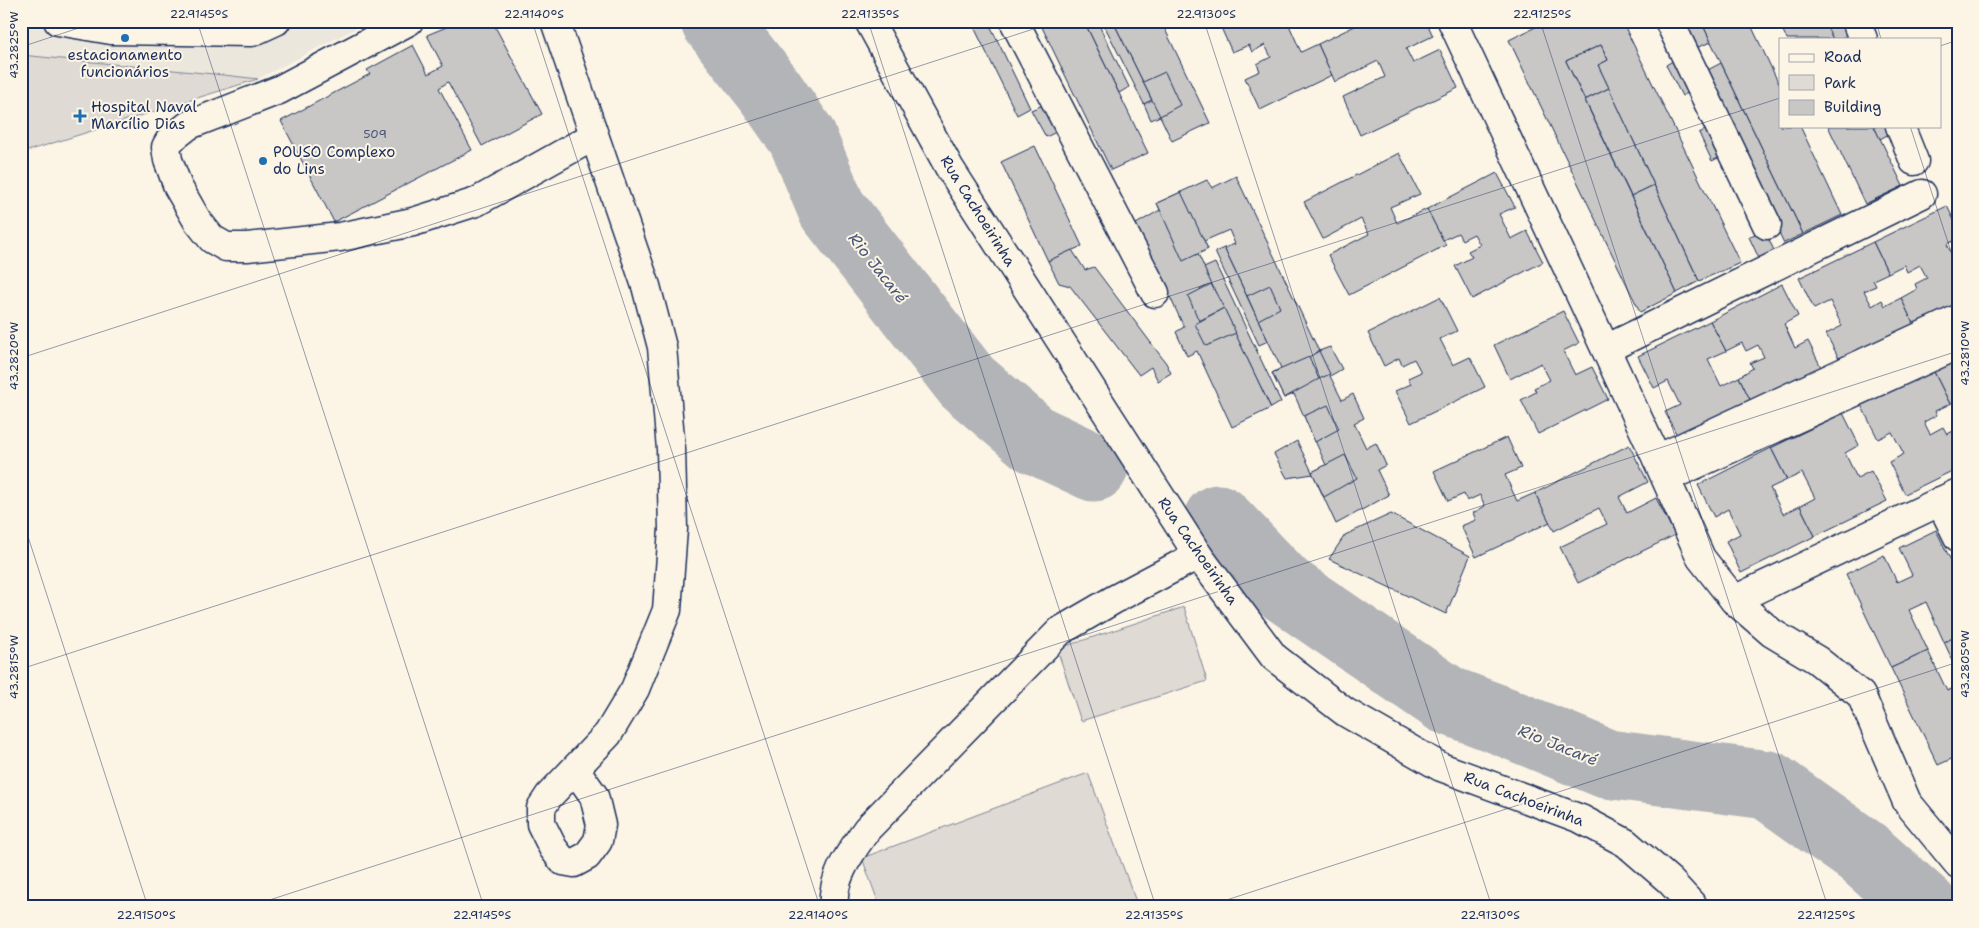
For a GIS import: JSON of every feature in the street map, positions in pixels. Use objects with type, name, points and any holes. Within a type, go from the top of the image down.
[{"type":"street","points":[[58,21],[111,30],[252,32],[276,21]]},
{"type":"street","points":[[410,21],[279,90],[189,125],[176,133],[166,147],[168,160],[178,187],[197,220],[212,239],[226,248],[247,247],[340,237],[413,222],[476,202],[594,136]]},
{"type":"street","points":[[555,21],[646,286],[662,347],[672,449],[673,529],[667,610],[635,689],[608,734],[575,769]]},
{"type":"street","name":"Rua Cachoeirinha","points":[[869,21],[949,168],[1198,555],[1274,657],[1345,712],[1441,767],[1581,820],[1626,843],[1670,881],[1694,907]]},
{"type":"street","points":[[1014,21],[1155,293]]},
{"type":"street","points":[[1669,21],[1767,225]]},
{"type":"street","points":[[1856,21],[1864,38]]},
{"type":"street","points":[[1453,22],[1606,349],[1701,558],[1734,600],[1772,633],[1817,660],[1861,695],[1906,802],[1958,864]]},
{"type":"street","points":[[1901,128],[1914,160]]},
{"type":"street","points":[[1606,349],[1922,194]]},
{"type":"street","points":[[1661,469],[1958,319]]},
{"type":"street","points":[[1661,469],[1958,345]]},
{"type":"street","points":[[1734,600],[1949,497],[1958,537]]},
{"type":"street","points":[[834,907],[833,896],[845,860],[867,829],[1060,632],[1115,599],[1198,555]]},
{"type":"shaded area","name":"Hospital Naval Marcílio Dias","points":[[21,21],[370,21],[258,79],[21,153]]},
{"type":"green space","points":[[21,55],[224,75],[258,79],[21,153]]},
{"type":"green space","points":[[1184,607],[1207,681],[1081,721],[1057,649]]},
{"type":"green space","points":[[1088,773],[1138,907],[880,907],[862,858]]},
{"type":"building","points":[[461,21],[492,21],[542,114],[482,146],[448,82],[439,88],[472,150],[334,222],[281,121],[370,74],[367,70],[413,45],[428,74],[443,66],[427,35]]},
{"type":"building","points":[[971,21],[988,21],[1030,108],[1017,115]]},
{"type":"building","points":[[1039,21],[1084,21],[1148,153],[1111,170]]},
{"type":"building","points":[[1084,21],[1097,21],[1129,87],[1119,93]]},
{"type":"building","points":[[1102,21],[1113,21],[1152,100],[1144,104]]},
{"type":"building","points":[[1113,21],[1161,21],[1210,123],[1172,141],[1160,116],[1151,120],[1144,104],[1152,100]]},
{"type":"building","points":[[1218,21],[1297,21],[1289,25],[1301,52],[1318,44],[1332,75],[1260,110],[1245,78],[1260,71],[1257,64],[1271,57],[1265,45],[1252,52],[1249,45],[1232,52]]},
{"type":"building","points":[[1365,21],[1426,21],[1433,36],[1406,49],[1413,63],[1440,50],[1458,88],[1360,135],[1343,97],[1385,77],[1378,61],[1335,82],[1318,44]]},
{"type":"building","points":[[1548,21],[1622,21],[1740,263],[1699,281],[1598,65],[1608,60],[1601,45],[1566,61],[1677,293],[1640,312],[1509,40]]},
{"type":"building","points":[[1677,21],[1701,21],[1711,42],[1691,50]]},
{"type":"building","points":[[1701,21],[1749,21],[1779,84],[1779,128],[1801,128],[1842,215],[1803,234]]},
{"type":"building","points":[[1778,21],[1824,21],[1832,38],[1786,38]]},
{"type":"building","points":[[1824,21],[1848,21],[1853,32],[1842,38],[1832,38]]},
{"type":"building","points":[[1601,45],[1608,60],[1598,65],[1609,88],[1585,100],[1566,61]]},
{"type":"building","points":[[1681,56],[1695,89],[1682,96],[1666,65]]},
{"type":"building","points":[[1721,63],[1803,234],[1784,243],[1702,73]]},
{"type":"building","points":[[1165,72],[1180,105],[1160,116],[1143,82]]},
{"type":"building","points":[[1609,88],[1654,185],[1631,196],[1585,100]]},
{"type":"building","points":[[1043,105],[1056,132],[1046,137],[1031,110]]},
{"type":"building","points":[[1713,126],[1726,154],[1712,161],[1699,133]]},
{"type":"building","points":[[1829,128],[1875,128],[1903,186],[1865,204]]},
{"type":"building","points":[[1875,128],[1900,128],[1880,139]]},
{"type":"building","points":[[1035,146],[1082,246],[1048,261],[1001,162]]},
{"type":"building","points":[[1399,153],[1420,194],[1390,207],[1397,223],[1427,209],[1446,245],[1349,295],[1328,255],[1369,234],[1361,219],[1323,239],[1304,202]]},
{"type":"building","points":[[1497,173],[1515,207],[1499,214],[1511,239],[1527,231],[1543,262],[1472,299],[1455,266],[1472,257],[1468,251],[1480,245],[1474,234],[1462,240],[1458,233],[1443,240],[1427,209]]},
{"type":"building","points":[[1236,176],[1319,351],[1330,347],[1342,369],[1330,376],[1342,400],[1353,394],[1364,418],[1354,423],[1366,448],[1376,443],[1386,465],[1377,470],[1389,495],[1336,524],[1312,472],[1326,465],[1294,394],[1284,398],[1272,373],[1281,368],[1224,248],[1235,244],[1229,230],[1204,241],[1208,249],[1198,254],[1271,408],[1232,427],[1197,351],[1187,356],[1176,332],[1184,327],[1136,224],[1160,210],[1157,203],[1207,180],[1212,188]]},
{"type":"building","points":[[1654,185],[1699,281],[1677,293],[1631,196]]},
{"type":"building","points":[[1181,192],[1208,249],[1183,261],[1157,203]]},
{"type":"building","points":[[1947,206],[1958,228],[1958,239],[1947,244],[1958,268],[1958,310],[1916,330],[1901,298],[1917,289],[1915,284],[1927,278],[1920,265],[1907,272],[1904,265],[1888,273],[1873,242]]},
{"type":"building","points":[[1764,229],[1778,259],[1763,267],[1749,237]]},
{"type":"building","points":[[1873,242],[1888,273],[1873,280],[1876,286],[1864,291],[1872,306],[1882,300],[1885,306],[1901,298],[1916,330],[1843,366],[1826,334],[1842,326],[1830,301],[1814,309],[1799,278]]},
{"type":"building","points":[[1224,248],[1268,341],[1259,345],[1215,252]]},
{"type":"building","points":[[1072,250],[1085,270],[1094,267],[1166,363],[1171,373],[1158,381],[1151,367],[1139,375],[1070,286],[1059,283],[1048,261]]},
{"type":"building","points":[[1215,263],[1281,402],[1271,408],[1204,268]]},
{"type":"building","points":[[1211,284],[1224,308],[1199,321],[1188,296]]},
{"type":"building","points":[[1782,284],[1798,316],[1784,324],[1795,348],[1808,341],[1824,373],[1754,408],[1739,377],[1753,368],[1750,363],[1764,357],[1758,345],[1746,351],[1742,343],[1726,351],[1710,321]]},
{"type":"building","points":[[1270,285],[1280,308],[1258,320],[1247,296]]},
{"type":"building","points":[[1440,297],[1457,331],[1440,339],[1453,365],[1470,357],[1485,387],[1411,423],[1395,391],[1411,384],[1408,378],[1421,372],[1414,359],[1402,365],[1399,358],[1384,366],[1368,333]]},
{"type":"building","points":[[1224,308],[1236,333],[1206,346],[1195,324]]},
{"type":"building","points":[[1563,311],[1579,343],[1563,351],[1575,375],[1592,367],[1608,399],[1538,434],[1521,400],[1536,392],[1534,388],[1550,380],[1541,363],[1510,379],[1494,345]]},
{"type":"building","points":[[1710,321],[1726,351],[1708,359],[1721,386],[1739,377],[1754,408],[1682,445],[1665,412],[1680,405],[1668,381],[1654,388],[1638,356]]},
{"type":"building","points":[[1319,351],[1330,374],[1319,379],[1309,357]]},
{"type":"building","points":[[1309,357],[1319,379],[1284,398],[1272,373]]},
{"type":"building","points":[[1958,357],[1958,399],[1950,404],[1933,370]]},
{"type":"building","points":[[1933,370],[1950,404],[1935,411],[1937,415],[1924,422],[1930,434],[1943,427],[1947,434],[1958,429],[1958,468],[1905,494],[1889,462],[1904,454],[1892,432],[1878,439],[1861,405]]},
{"type":"building","points":[[1328,405],[1339,429],[1315,442],[1304,416]]},
{"type":"building","points":[[1843,413],[1859,445],[1845,453],[1857,478],[1871,471],[1887,501],[1815,536],[1800,506],[1815,498],[1802,473],[1787,480],[1771,448]]},
{"type":"building","points":[[1507,437],[1521,468],[1505,475],[1517,501],[1535,493],[1550,522],[1476,557],[1461,526],[1476,520],[1473,513],[1485,506],[1480,495],[1467,501],[1464,494],[1448,501],[1434,471]]},
{"type":"building","points":[[1297,441],[1313,474],[1287,478],[1274,454]]},
{"type":"building","points":[[1629,445],[1648,482],[1619,497],[1627,513],[1656,498],[1675,535],[1578,583],[1560,547],[1607,524],[1599,508],[1554,531],[1535,493]]},
{"type":"building","points":[[1771,448],[1787,480],[1770,488],[1783,514],[1800,506],[1815,536],[1741,573],[1726,541],[1740,534],[1728,509],[1714,517],[1698,485]]},
{"type":"building","points":[[1345,455],[1357,478],[1324,497],[1312,472]]},
{"type":"building","points":[[1391,514],[1470,556],[1446,614],[1329,559],[1345,535]]},
{"type":"building","points":[[1936,530],[1958,575],[1958,636],[1944,642],[1926,602],[1909,610],[1928,651],[1891,668],[1846,574],[1884,555],[1897,582],[1912,575],[1899,548]]},
{"type":"building","points":[[1958,636],[1958,672],[1944,642]]},
{"type":"building","points":[[1928,651],[1947,691],[1958,686],[1958,756],[1938,765],[1891,668]]},
{"type":"waterway","name":"Rio Jacaré","points":[[715,21],[770,91],[802,137],[832,209],[967,382],[1034,439],[1094,467]]},
{"type":"waterway","name":"Rio Jacaré","points":[[1218,519],[1284,588],[1447,700],[1607,764],[1768,785],[1862,852],[1924,907]]},
{"type":"place","name":"estacionamento funcionários","points":[[125,38]]},
{"type":"place","name":"Hospital Naval Marcílio Dias","points":[[80,116]]},
{"type":"place","name":"POUSO Complexo do Lins","points":[[263,161]]}]
